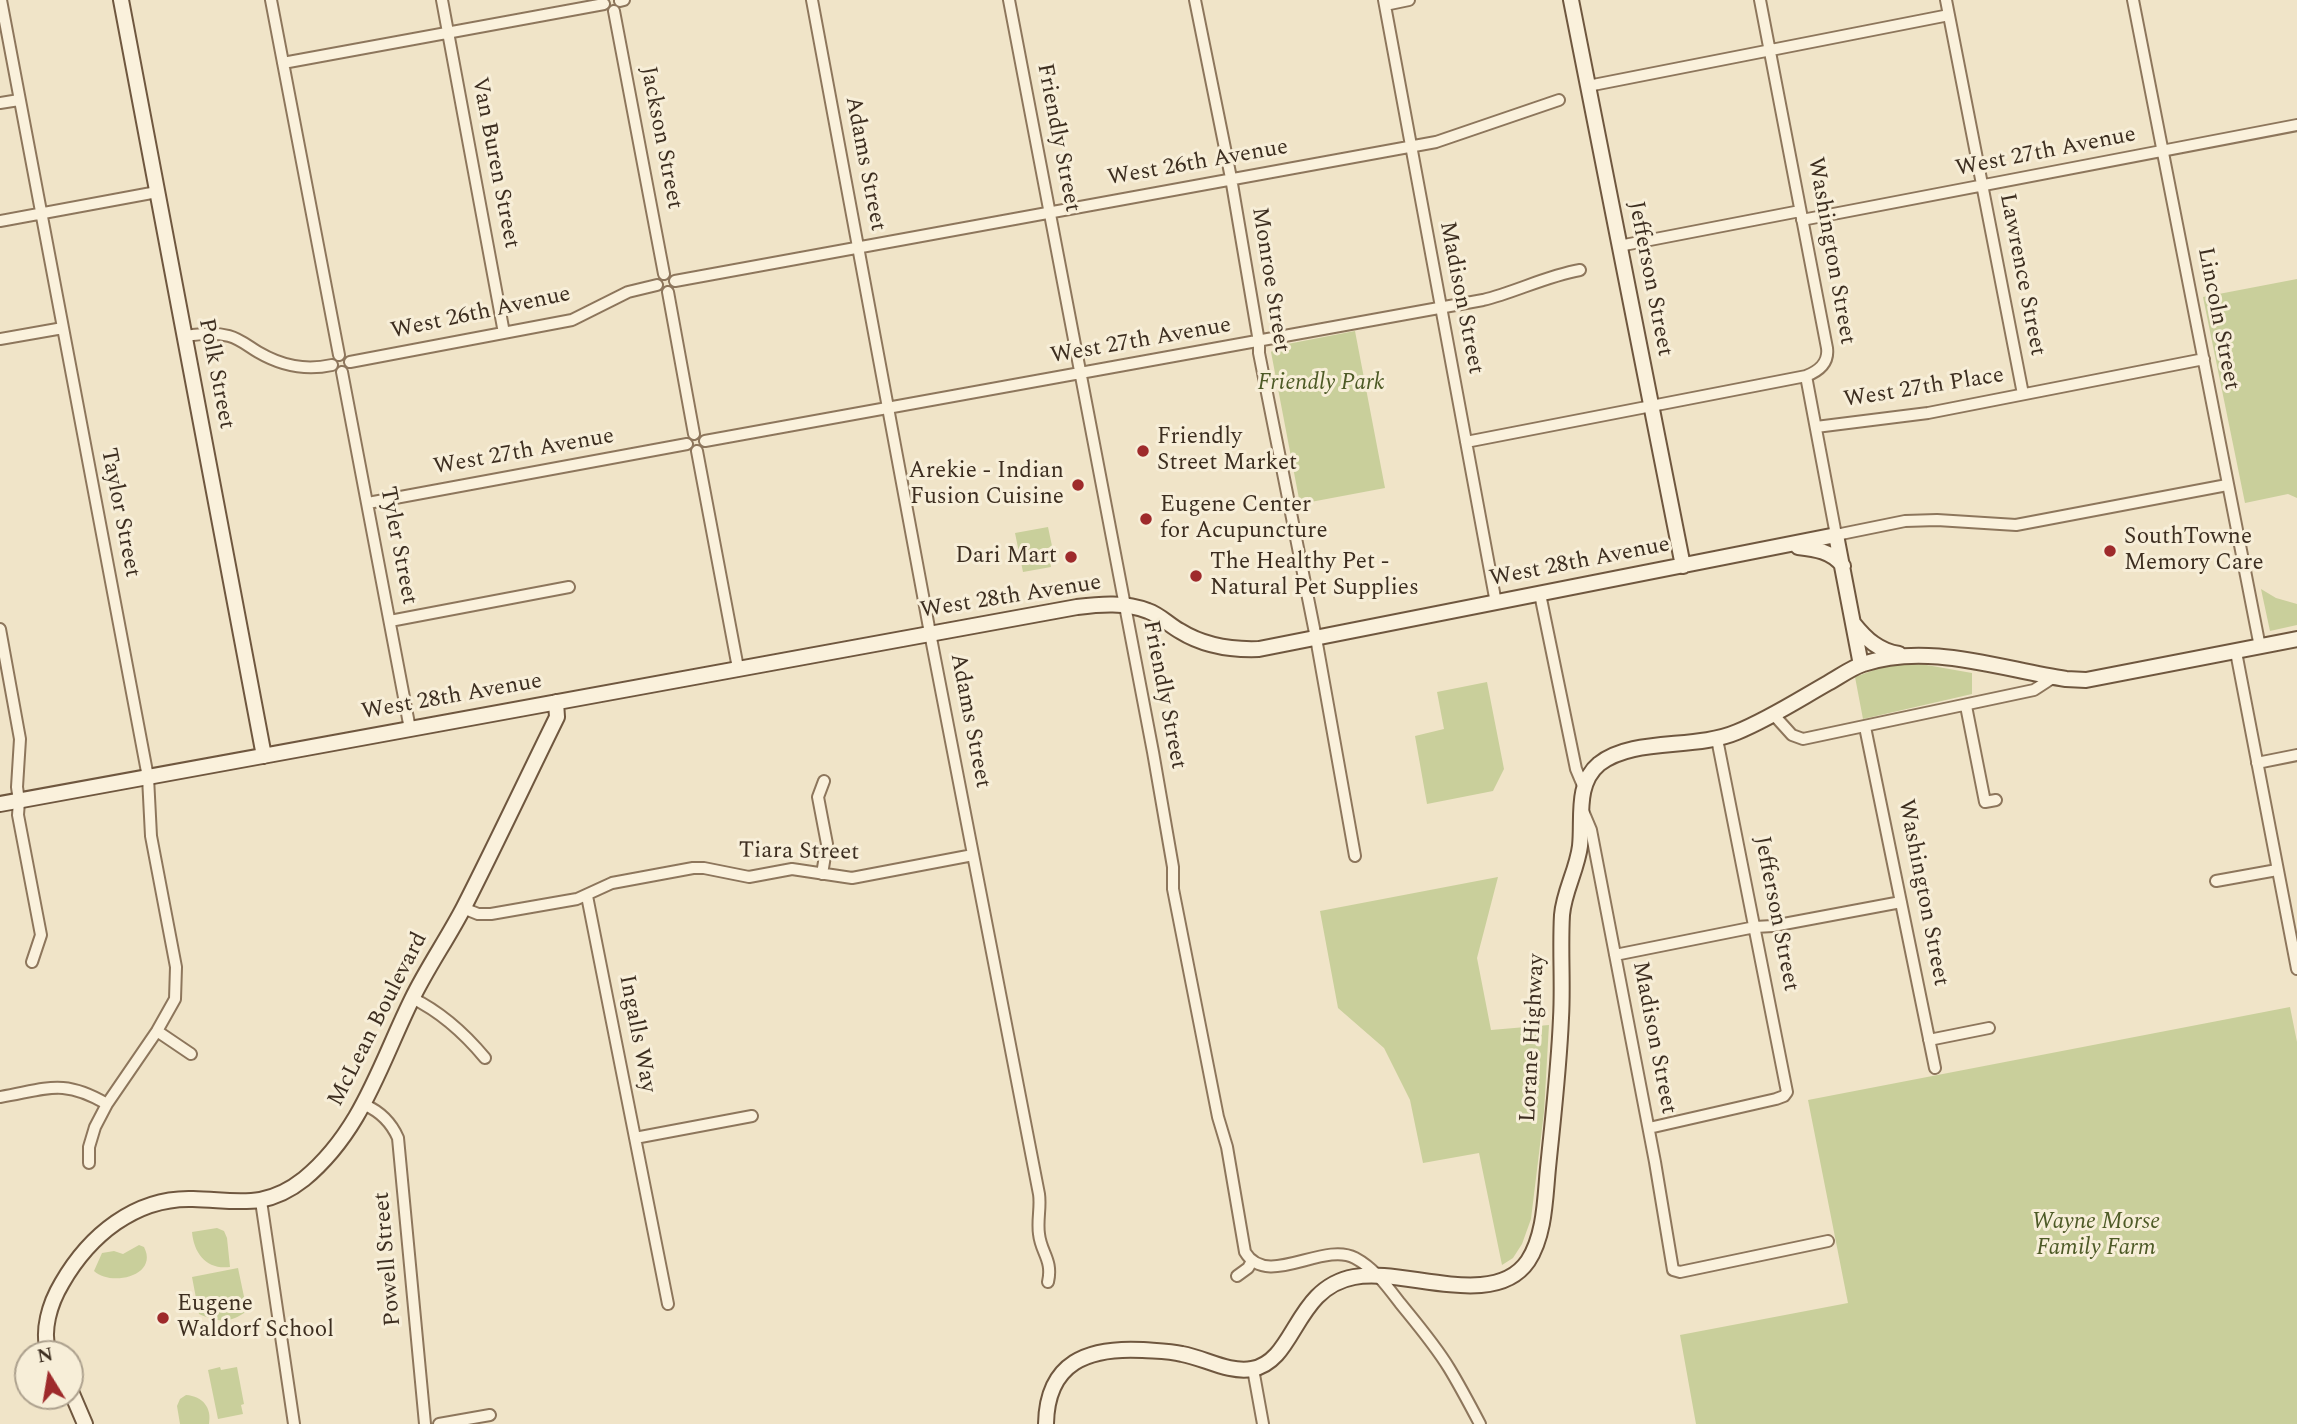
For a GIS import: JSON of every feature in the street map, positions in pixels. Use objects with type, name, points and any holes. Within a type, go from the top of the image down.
[{"type":"street","name":"Taylor Street","points":[[1,0],[148,777],[151,836],[176,967],[174,999],[157,1031],[107,1104],[95,1127],[89,1147],[89,1163]]},
{"type":"street","name":"Polk Street","points":[[121,0],[264,756]]},
{"type":"street","points":[[271,0],[339,355]]},
{"type":"street","name":"Van Buren Street","points":[[442,0],[504,334]]},
{"type":"street","name":"Adams Street","points":[[812,0],[930,633],[1039,1194],[1038,1231],[1050,1267],[1048,1282]]},
{"type":"street","name":"Friendly Street","points":[[1009,0],[1125,605],[1173,867],[1173,889],[1219,1125],[1227,1147],[1241,1241],[1252,1261]]},
{"type":"street","name":"Monroe Street","points":[[1195,0],[1231,178],[1259,353],[1316,638],[1355,856]]},
{"type":"street","points":[[1384,2],[1409,0]]},
{"type":"street","name":"Jefferson Street","points":[[1571,0],[1684,566]]},
{"type":"street","name":"Washington Street","points":[[1760,0],[1828,353],[1823,366],[1806,376]]},
{"type":"street","name":"Lawrence Street","points":[[1946,0],[2023,394]]},
{"type":"street","name":"Lincoln Street","points":[[2133,0],[2260,647]]},
{"type":"street","points":[[284,63],[604,2],[607,9],[620,3]]},
{"type":"street","name":"Madison Street","points":[[1384,2],[1496,603]]},
{"type":"street","name":"Jackson Street","points":[[620,3],[664,274]]},
{"type":"street","points":[[1588,86],[1949,15]]},
{"type":"street","points":[[0,103],[19,100]]},
{"type":"street","name":"West 26th Avenue","points":[[675,281],[1411,146],[1458,136],[1559,100]]},
{"type":"street","name":"West 27th Avenue","points":[[1619,246],[1982,187],[2297,125]]},
{"type":"street","points":[[0,221],[157,192]]},
{"type":"street","name":"West 27th Avenue","points":[[705,441],[1499,297],[1547,278],[1580,270]]},
{"type":"street","points":[[664,274],[672,276],[675,281],[674,288],[668,292],[660,290],[657,285],[658,279],[664,274]]},
{"type":"street","name":"West 26th Avenue","points":[[350,362],[572,320],[628,292],[657,285]]},
{"type":"street","points":[[668,292],[694,434]]},
{"type":"street","points":[[0,339],[63,328]]},
{"type":"street","points":[[185,336],[203,333],[228,336],[240,340],[275,362],[289,366],[304,368],[332,365]]},
{"type":"street","points":[[339,355],[346,356],[350,362],[348,369],[342,372],[335,370],[332,365],[333,359],[339,355]]},
{"type":"street","name":"West 27th Place","points":[[1816,427],[1928,413],[2204,359]]},
{"type":"street","name":"Tyler Street","points":[[342,372],[410,729]]},
{"type":"street","points":[[1466,442],[1806,376],[1861,664]]},
{"type":"street","points":[[694,434],[702,436],[705,441],[703,448],[697,451],[691,450],[687,444],[688,437],[694,434]]},
{"type":"street","name":"West 27th Avenue","points":[[368,503],[687,444]]},
{"type":"street","points":[[697,451],[738,668]]},
{"type":"street","name":"West 28th Avenue","points":[[0,804],[930,633],[1107,603],[1150,611],[1182,632],[1200,640],[1225,647],[1259,649],[1905,521],[1937,520],[2015,525],[2227,485]]},
{"type":"street","points":[[1786,545],[1823,551],[1839,560],[1843,566]]},
{"type":"street","points":[[390,621],[569,587]]},
{"type":"street","points":[[1540,594],[1576,769],[1584,788]]},
{"type":"street","points":[[1854,624],[1864,637],[1876,646],[1887,652],[1907,655]]},
{"type":"street","points":[[0,629],[20,739],[18,815],[41,934],[32,962]]},
{"type":"street","name":"Lorane Highway","points":[[1253,1369],[1261,1366],[1283,1347],[1310,1303],[1321,1290],[1337,1281],[1367,1275],[1467,1285],[1488,1284],[1507,1279],[1520,1271],[1530,1258],[1538,1241],[1555,1107],[1561,1018],[1563,907],[1579,852],[1584,788],[1593,770],[1615,754],[1633,749],[1717,739],[1743,730],[1861,664],[1907,655],[1940,656],[2054,677],[2094,679],[2297,639]]},
{"type":"street","points":[[2236,652],[2297,969]]},
{"type":"street","points":[[1773,714],[1800,740],[2034,691],[2054,677]]},
{"type":"street","name":"McLean Boulevard","points":[[46,1340],[48,1318],[57,1291],[69,1270],[107,1227],[133,1212],[162,1201],[261,1201],[302,1180],[346,1134],[365,1105],[412,998],[463,908],[557,717],[556,702]]},
{"type":"street","points":[[1966,706],[1984,802],[1996,800]]},
{"type":"street","name":"Washington Street","points":[[1865,727],[1935,1068]]},
{"type":"street","name":"Jefferson Street","points":[[1649,1128],[1784,1096],[1787,1090],[1717,739]]},
{"type":"street","points":[[2257,763],[2297,755]]},
{"type":"street","points":[[822,874],[827,844],[818,797],[824,781]]},
{"type":"street","name":"Madison Street","points":[[1581,808],[1591,830],[1674,1272],[1828,1241]]},
{"type":"street","name":"Tiara Street","points":[[587,896],[612,883],[699,868],[750,877],[790,869],[846,878],[973,855]]},
{"type":"street","points":[[2216,881],[2277,870]]},
{"type":"street","points":[[463,908],[483,915],[587,896]]},
{"type":"street","name":"Ingalls Way","points":[[587,896],[668,1304]]},
{"type":"street","points":[[1615,955],[1901,902]]},
{"type":"street","points":[[412,998],[428,1005],[450,1022],[485,1058]]},
{"type":"street","points":[[1928,1040],[1989,1028]]},
{"type":"street","points":[[157,1031],[191,1054]]},
{"type":"street","points":[[0,1097],[58,1087],[75,1088],[107,1104]]},
{"type":"street","name":"Powell Street","points":[[365,1105],[383,1116],[398,1138],[425,1424]]},
{"type":"street","points":[[635,1138],[752,1116]]},
{"type":"street","points":[[261,1201],[294,1424]]},
{"type":"street","points":[[1237,1276],[1245,1271],[1252,1261],[1262,1266],[1275,1266],[1344,1254],[1366,1264],[1379,1276],[1448,1366],[1480,1424]]},
{"type":"street","points":[[1046,1424],[1046,1408],[1054,1383],[1066,1368],[1091,1354],[1124,1349],[1180,1353],[1224,1367],[1253,1369],[1263,1424]]},
{"type":"street","points":[[439,1424],[489,1415]]},
{"type":"green space","points":[[2297,279],[2297,498],[2288,494],[2245,503],[2203,297]]},
{"type":"green space","name":"Friendly Park","points":[[1355,331],[1385,488],[1300,504],[1271,352],[1277,346]]},
{"type":"green space","points":[[1048,527],[1052,546],[1048,548],[1051,567],[1023,572],[1015,533]]},
{"type":"green space","points":[[2261,589],[2276,598],[2297,604],[2297,625],[2270,631]]},
{"type":"green space","points":[[1915,663],[1972,673],[1972,694],[1863,719],[1855,677],[1888,665]]},
{"type":"green space","points":[[1487,682],[1504,769],[1493,791],[1427,804],[1415,736],[1444,729],[1437,692]]},
{"type":"green space","points":[[1498,877],[1477,958],[1491,1030],[1549,1025],[1544,1112],[1531,1219],[1522,1244],[1513,1258],[1502,1265],[1479,1153],[1423,1163],[1410,1100],[1384,1048],[1338,1008],[1320,911]]},
{"type":"green space","name":"Wayne Morse Family Farm","points":[[2290,1007],[2297,1042],[2297,1424],[1696,1424],[1680,1335],[1848,1303],[1808,1100]]},
{"type":"green space","points":[[217,1228],[224,1231],[227,1238],[230,1267],[208,1263],[199,1254],[193,1240],[192,1232]]},
{"type":"green space","points":[[139,1245],[144,1247],[147,1257],[139,1272],[131,1276],[111,1278],[94,1271],[102,1253],[114,1251],[123,1254]]},
{"type":"green space","points":[[238,1268],[247,1311],[235,1318],[223,1320],[199,1314],[192,1277]]},
{"type":"green space","points":[[220,1367],[221,1370],[237,1367],[244,1404],[241,1405],[243,1414],[218,1419],[208,1370]]},
{"type":"green space","points":[[186,1395],[202,1400],[208,1408],[209,1424],[180,1424],[177,1406],[180,1399]]},
{"type":"place","name":"Friendly Street Market","points":[[1143,451]]},
{"type":"place","name":"Arekie - Indian Fusion Cuisine","points":[[1078,485]]},
{"type":"place","name":"Eugene Center for Acupuncture","points":[[1146,519]]},
{"type":"place","name":"SouthTowne Memory Care","points":[[2110,551]]},
{"type":"place","name":"Dari Mart","points":[[1071,557]]},
{"type":"place","name":"The Healthy Pet - Natural Pet Supplies","points":[[1196,576]]},
{"type":"place","name":"Eugene Waldorf School","points":[[163,1318]]}]
